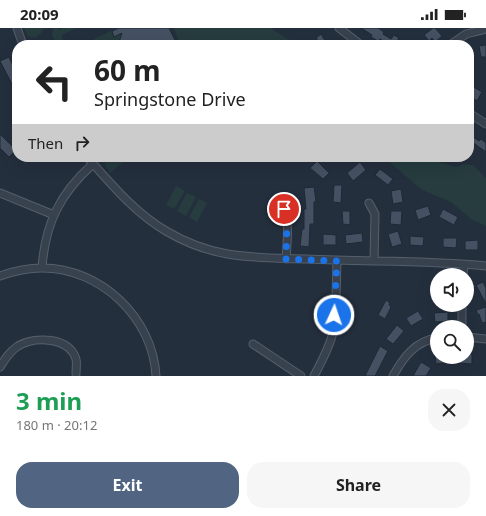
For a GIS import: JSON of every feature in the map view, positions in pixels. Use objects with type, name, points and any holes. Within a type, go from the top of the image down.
[{"type":"street","points":[[17,28],[21,40]]},
{"type":"street","points":[[339,28],[355,40]]},
{"type":"street","points":[[457,40],[466,34],[486,29]]},
{"type":"street","points":[[474,116],[486,124]]},
{"type":"street","points":[[42,268],[46,237],[54,215],[68,191],[78,178],[93,164],[137,210],[161,228],[182,240],[205,249],[239,257],[486,266]]},
{"type":"street","points":[[0,193],[54,215]]},
{"type":"street","points":[[369,203],[375,214],[374,261]]},
{"type":"street","points":[[280,204],[286,215],[287,221],[286,259]]},
{"type":"street","points":[[314,376],[327,350],[332,331],[337,261]]},
{"type":"street","points":[[0,276],[18,270],[42,268],[60,270],[86,277],[101,285],[120,300],[136,318],[144,332],[154,360],[156,376]]},
{"type":"street","points":[[474,338],[486,339]]},
{"type":"street","points":[[0,367],[8,355],[18,346],[30,341],[46,339],[57,342],[73,353],[76,360],[76,374]]},
{"type":"street","points":[[393,376],[401,362],[410,351],[423,342],[430,340]]},
{"type":"street","points":[[253,344],[301,376]]},
{"type":"green space","points":[[24,28],[44,28],[36,38],[33,38],[28,36]]},
{"type":"green space","points":[[54,28],[58,28],[59,30],[64,28],[76,28],[62,35],[63,40],[53,38]]},
{"type":"green space","points":[[117,28],[148,28],[120,40],[92,40]]},
{"type":"green space","points":[[174,28],[271,28],[289,40],[179,40]]},
{"type":"green space","points":[[105,162],[123,162],[110,173],[105,165]]},
{"type":"green space","points":[[390,162],[439,162],[456,167],[464,164],[473,165],[486,178],[486,226],[471,219],[451,202],[422,190]]},
{"type":"green space","points":[[176,186],[185,191],[174,209],[166,205]]},
{"type":"green space","points":[[187,193],[196,197],[186,216],[177,211]]},
{"type":"green space","points":[[199,199],[207,203],[197,222],[189,217]]},
{"type":"building","points":[[119,28],[169,28],[175,40],[120,40],[122,33],[114,37],[112,31]]},
{"type":"building","points":[[361,28],[378,28],[384,32],[383,34],[391,39],[394,35],[399,38],[398,40],[376,40],[371,37],[372,35]]},
{"type":"building","points":[[435,28],[442,36],[437,40],[434,40],[432,38],[428,40],[424,35]]},
{"type":"building","points":[[321,34],[325,40],[318,40],[316,38]]},
{"type":"building","points":[[486,45],[486,57],[481,57],[479,46]]},
{"type":"building","points":[[9,57],[12,63],[12,84],[0,61]]},
{"type":"building","points":[[474,87],[482,92],[477,101],[474,99]]},
{"type":"building","points":[[0,134],[12,146],[12,154],[9,157],[0,148]]},
{"type":"building","points":[[474,138],[479,141],[481,139],[486,143],[486,152],[474,144]]},
{"type":"building","points":[[318,162],[329,173],[323,179],[310,168]]},
{"type":"building","points":[[360,162],[366,170],[353,181],[347,173]]},
{"type":"building","points":[[380,169],[393,179],[388,185],[375,175]]},
{"type":"building","points":[[334,185],[342,185],[341,203],[333,202]]},
{"type":"building","points":[[314,187],[316,201],[314,202],[314,224],[310,224],[309,247],[300,246],[302,229],[304,229],[304,209],[306,209],[304,188]]},
{"type":"building","points":[[401,189],[403,202],[393,204],[391,191]]},
{"type":"building","points":[[428,206],[431,215],[418,220],[415,210]]},
{"type":"building","points":[[443,209],[458,217],[454,225],[439,217]]},
{"type":"building","points":[[342,211],[350,211],[350,225],[343,224]]},
{"type":"building","points":[[391,211],[402,211],[401,225],[390,224]]},
{"type":"building","points":[[398,231],[402,244],[392,247],[388,234]]},
{"type":"building","points":[[362,233],[363,242],[346,244],[345,235]]},
{"type":"building","points":[[323,234],[336,235],[336,245],[323,245]]},
{"type":"building","points":[[410,236],[424,237],[423,246],[410,245]]},
{"type":"building","points":[[443,238],[457,238],[456,248],[443,247]]},
{"type":"building","points":[[478,240],[478,250],[465,250],[465,241]]},
{"type":"building","points":[[483,282],[486,288],[486,304],[476,285]]},
{"type":"building","points":[[386,300],[390,303],[389,305],[391,307],[385,319],[378,315]]},
{"type":"building","points":[[486,307],[486,322],[482,323],[476,310]]},
{"type":"building","points":[[418,311],[423,319],[411,326],[406,318]]},
{"type":"building","points":[[448,312],[448,320],[435,320],[434,313]]},
{"type":"building","points":[[397,325],[404,331],[393,344],[386,339]]},
{"type":"building","points":[[380,346],[388,351],[375,376],[365,376]]},
{"type":"building","points":[[421,362],[431,368],[426,376],[413,376]]},
{"type":"route","points":[[284,209],[287,221],[286,259],[337,261],[334,315]]}]
